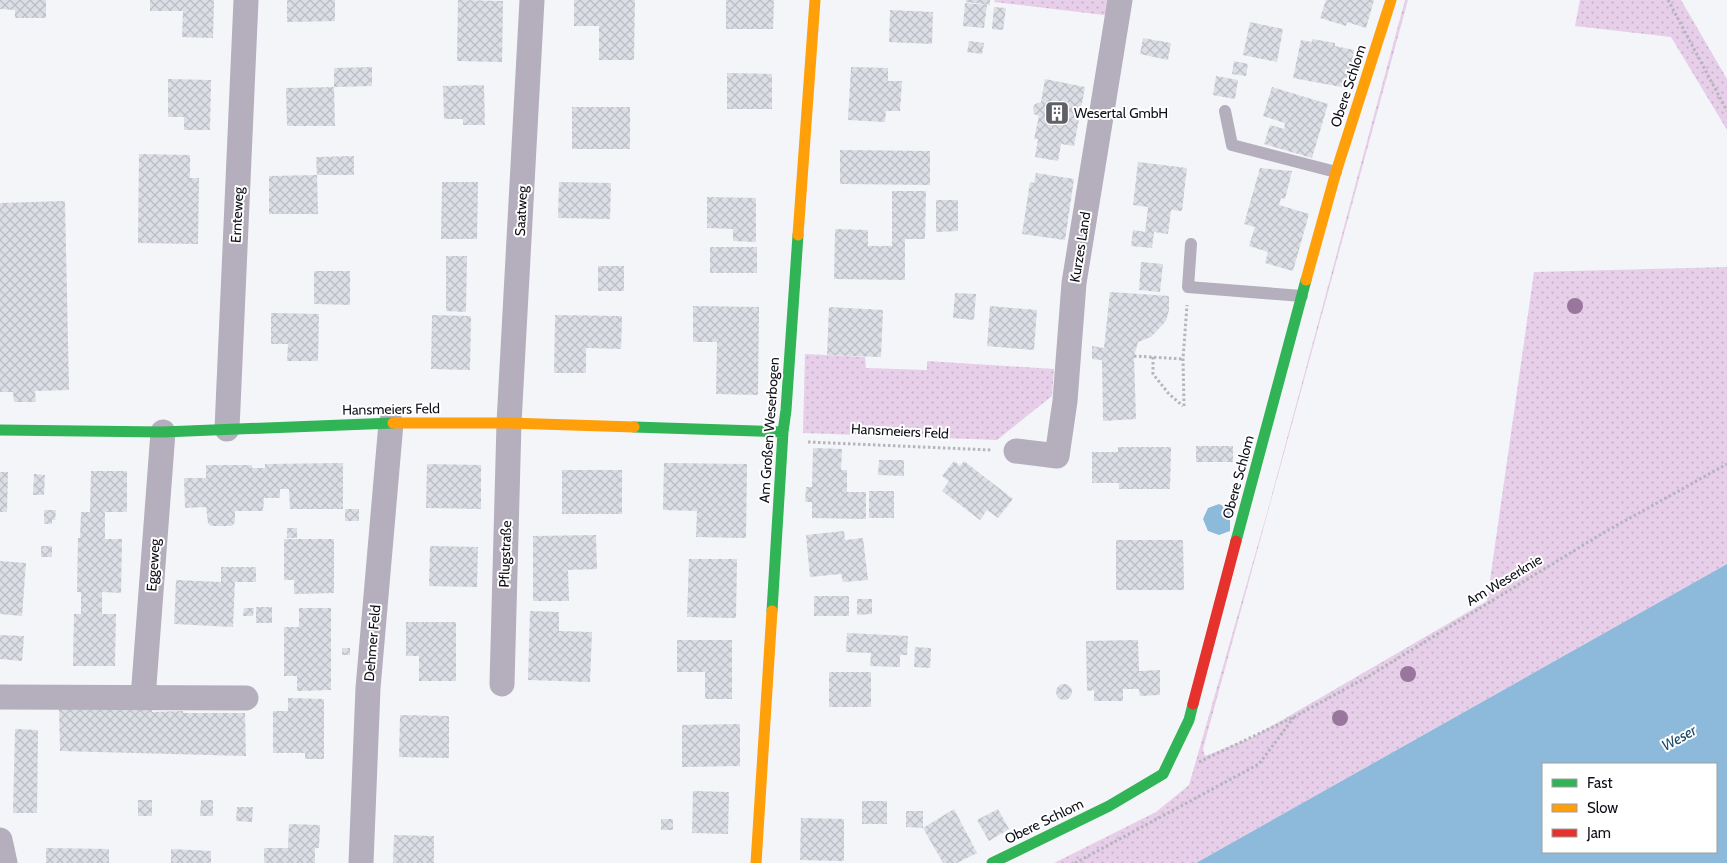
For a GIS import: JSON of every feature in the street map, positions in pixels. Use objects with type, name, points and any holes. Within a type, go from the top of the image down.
[{"type":"street","name":"Ernteweg","points":[[227,429],[246,0]]},
{"type":"street","name":"Saatweg","points":[[509,423],[532,0]]},
{"type":"street","name":"Am Großen Weserbogen","points":[[756,863],[782,436],[786,410],[815,0]]},
{"type":"street","name":"Kurzes Land","points":[[1016,451],[1056,456],[1065,401],[1074,283],[1120,0]]},
{"type":"street","name":"Obere Schlom","points":[[992,863],[1109,806],[1163,774],[1189,720],[1336,172],[1392,0]]},
{"type":"street","name":"Hansmeiers Feld","points":[[0,430],[163,432],[391,423],[509,423],[782,436]]},
{"type":"street","name":"Dehmer Feld","points":[[362,863],[368,688],[391,423]]},
{"type":"street","name":"Pflugstraße","points":[[502,684],[509,423]]},
{"type":"street","name":"Eggeweg","points":[[142,698],[163,432]]},
{"type":"street","points":[[0,697],[246,698]]},
{"type":"street","points":[[0,840],[6,863]]},
{"type":"lane","points":[[1225,111],[1232,145],[1336,172]]},
{"type":"lane","points":[[1191,244],[1188,287],[1302,296]]},
{"type":"path","points":[[1668,0],[1727,111]]},
{"type":"path","points":[[1153,357],[1153,374],[1169,394],[1184,406],[1183,359],[1188,287]]},
{"type":"path","points":[[1134,356],[1183,359]]},
{"type":"path","name":"Hansmeiers Feld","points":[[782,436],[1016,451]]},
{"type":"path","name":"Am Weserknie","points":[[1163,774],[1203,760],[1250,736],[1294,717],[1369,676],[1602,533],[1727,464]]},
{"type":"path","points":[[1075,863],[1259,764],[1294,717]]},
{"type":"shaded area","points":[[995,0],[1114,0],[1112,16],[994,2]]},
{"type":"shaded area","points":[[1405,0],[1408,0],[1203,749],[1205,756],[1251,738],[1487,601],[1534,272],[1727,267],[1727,564],[1196,863],[1054,863],[1156,812],[1189,785],[1267,513]]},
{"type":"shaded area","points":[[1580,0],[1681,0],[1727,79],[1727,130],[1671,37],[1575,26]]},
{"type":"shaded area","points":[[805,354],[865,357],[866,368],[927,370],[927,361],[1054,369],[1052,396],[997,440],[803,433]]},
{"type":"water","points":[[1219,504],[1230,509],[1230,531],[1219,535],[1208,531],[1203,519],[1208,508]]},
{"type":"water","name":"Weser","points":[[1727,564],[1727,863],[1196,863]]},
{"type":"building","points":[[0,0],[46,0],[46,18],[15,18],[15,10],[0,9]]},
{"type":"building","points":[[150,0],[214,0],[213,38],[182,37],[183,11],[150,11]]},
{"type":"building","points":[[287,0],[335,0],[335,21],[287,22]]},
{"type":"building","points":[[458,0],[503,1],[502,62],[457,61]]},
{"type":"building","points":[[574,0],[635,0],[634,60],[599,60],[599,26],[574,26]]},
{"type":"building","points":[[726,0],[774,0],[773,29],[726,29]]},
{"type":"building","points":[[966,0],[990,0],[990,5],[966,2]]},
{"type":"building","points":[[1326,0],[1374,0],[1366,28],[1347,22],[1346,26],[1320,18]]},
{"type":"building","points":[[965,3],[987,5],[984,28],[963,26]]},
{"type":"building","points":[[994,7],[1006,8],[1003,30],[992,29]]},
{"type":"building","points":[[890,10],[933,12],[932,44],[889,42]]},
{"type":"building","points":[[1250,22],[1283,29],[1277,62],[1243,55]]},
{"type":"building","points":[[1143,38],[1171,43],[1168,60],[1140,54]]},
{"type":"building","points":[[1312,39],[1335,43],[1335,46],[1354,50],[1347,88],[1293,78],[1301,40],[1312,42]]},
{"type":"building","points":[[969,41],[984,43],[982,54],[967,52]]},
{"type":"building","points":[[1234,61],[1248,64],[1246,76],[1232,74]]},
{"type":"building","points":[[372,67],[372,86],[334,87],[334,68]]},
{"type":"building","points":[[851,67],[888,68],[888,81],[902,81],[900,111],[886,111],[885,122],[848,120]]},
{"type":"building","points":[[727,73],[772,74],[772,109],[727,109]]},
{"type":"building","points":[[1216,76],[1238,80],[1235,99],[1213,95]]},
{"type":"building","points":[[168,79],[211,80],[210,130],[184,130],[184,117],[168,117]]},
{"type":"building","name":"Wesertal GmbH","points":[[1045,79],[1085,87],[1074,146],[1061,144],[1058,161],[1035,157],[1038,139],[1034,139],[1039,116],[1034,114],[1033,108],[1035,104],[1041,102]]},
{"type":"building","points":[[484,85],[485,125],[463,125],[463,119],[444,119],[443,86]]},
{"type":"building","points":[[334,87],[335,126],[287,126],[286,88]]},
{"type":"building","points":[[1272,87],[1328,104],[1312,158],[1264,144],[1270,125],[1284,129],[1285,123],[1263,116]]},
{"type":"building","points":[[572,107],[630,107],[630,149],[572,149]]},
{"type":"building","points":[[840,150],[930,151],[930,185],[840,184]]},
{"type":"building","points":[[139,154],[190,155],[190,178],[199,178],[198,244],[138,243]]},
{"type":"building","points":[[354,156],[354,175],[317,175],[316,157]]},
{"type":"building","points":[[1138,162],[1187,168],[1182,211],[1171,210],[1168,234],[1154,232],[1152,248],[1131,246],[1133,230],[1145,232],[1148,207],[1133,205]]},
{"type":"building","points":[[1260,168],[1292,171],[1285,199],[1281,198],[1279,205],[1309,214],[1293,271],[1265,263],[1268,252],[1249,246],[1255,227],[1244,224]]},
{"type":"building","points":[[1036,173],[1074,179],[1065,240],[1022,234],[1030,182],[1034,183]]},
{"type":"building","points":[[317,175],[318,214],[269,214],[269,176]]},
{"type":"building","points":[[442,182],[478,182],[477,239],[441,239]]},
{"type":"building","points":[[559,182],[611,183],[610,219],[558,218]]},
{"type":"building","points":[[892,191],[926,191],[925,239],[905,239],[905,280],[834,279],[835,229],[868,230],[868,246],[892,246]]},
{"type":"building","points":[[707,197],[756,198],[756,242],[733,241],[733,229],[707,228]]},
{"type":"building","points":[[936,200],[958,200],[958,231],[936,232]]},
{"type":"building","points":[[65,201],[69,390],[35,391],[36,402],[14,402],[13,392],[0,392],[0,203]]},
{"type":"building","points":[[710,247],[757,247],[757,273],[710,273]]},
{"type":"building","points":[[446,256],[467,256],[466,312],[446,311]]},
{"type":"building","points":[[1141,262],[1163,264],[1160,292],[1139,290]]},
{"type":"building","points":[[598,266],[624,266],[624,291],[598,291]]},
{"type":"building","points":[[314,271],[350,271],[350,305],[314,304]]},
{"type":"building","points":[[1110,292],[1169,296],[1169,310],[1166,321],[1151,337],[1138,342],[1134,356],[1136,419],[1103,421],[1102,360],[1092,359],[1092,346],[1104,348]]},
{"type":"building","points":[[955,293],[976,294],[974,320],[953,318]]},
{"type":"building","points":[[693,306],[759,307],[758,395],[716,394],[717,342],[693,342]]},
{"type":"building","points":[[990,306],[1037,310],[1034,350],[987,346]]},
{"type":"building","points":[[829,307],[883,310],[881,357],[827,355]]},
{"type":"building","points":[[271,313],[319,314],[318,361],[287,361],[288,344],[271,344]]},
{"type":"building","points":[[432,315],[471,316],[470,370],[431,369]]},
{"type":"building","points":[[555,315],[622,316],[621,349],[586,348],[586,373],[554,373]]},
{"type":"building","points":[[1196,446],[1233,446],[1233,462],[1196,462]]},
{"type":"building","points":[[1118,447],[1171,447],[1170,489],[1119,489],[1119,483],[1092,483],[1092,452],[1118,452]]},
{"type":"building","points":[[813,448],[842,449],[841,470],[847,470],[847,492],[866,492],[866,519],[812,518],[812,502],[805,502],[806,487],[812,487]]},
{"type":"building","points":[[879,460],[904,460],[904,476],[878,475]]},
{"type":"building","points":[[954,461],[960,466],[964,461],[1013,499],[998,518],[987,510],[980,520],[942,491],[949,481],[942,476]]},
{"type":"building","points":[[343,463],[343,509],[290,509],[289,489],[280,489],[280,498],[264,498],[263,511],[235,511],[235,522],[232,526],[211,526],[208,523],[206,507],[185,508],[184,478],[206,478],[206,465],[252,465],[252,468],[265,468],[265,464]]},
{"type":"building","points":[[664,463],[747,464],[746,538],[696,537],[697,511],[663,510]]},
{"type":"building","points":[[427,464],[481,465],[481,509],[426,508]]},
{"type":"building","points":[[562,470],[622,470],[622,514],[562,514]]},
{"type":"building","points":[[91,471],[127,471],[127,512],[105,512],[105,539],[122,539],[121,593],[102,592],[102,614],[116,614],[115,666],[73,666],[74,614],[81,614],[81,592],[77,592],[78,538],[80,538],[81,512],[90,512]]},
{"type":"building","points":[[0,472],[8,472],[7,512],[0,512]]},
{"type":"building","points":[[34,474],[45,475],[44,495],[33,495]]},
{"type":"building","points":[[869,491],[894,491],[894,518],[869,518]]},
{"type":"building","points":[[345,509],[359,509],[359,521],[345,521]]},
{"type":"building","points":[[44,510],[56,510],[55,520],[52,520],[52,524],[44,524]]},
{"type":"building","points":[[287,528],[297,528],[297,538],[287,538]]},
{"type":"building","points":[[844,531],[845,540],[863,538],[868,580],[843,582],[841,574],[810,577],[806,535]]},
{"type":"building","points":[[596,535],[597,569],[568,570],[569,601],[533,601],[533,536]]},
{"type":"building","points":[[284,539],[334,539],[334,593],[294,594],[294,580],[284,580]]},
{"type":"building","points":[[1116,540],[1183,540],[1184,590],[1116,590]]},
{"type":"building","points":[[41,546],[52,546],[52,557],[41,557]]},
{"type":"building","points":[[430,546],[478,547],[477,587],[429,586]]},
{"type":"building","points":[[689,559],[737,559],[736,618],[687,617]]},
{"type":"building","points":[[0,561],[26,563],[22,616],[0,614]]},
{"type":"building","points":[[221,567],[256,567],[256,582],[235,582],[233,627],[174,624],[176,580],[221,582]]},
{"type":"building","points":[[814,596],[849,596],[849,616],[814,616]]},
{"type":"building","points":[[857,599],[872,599],[872,614],[857,615]]},
{"type":"building","points":[[256,607],[272,607],[272,623],[256,623]]},
{"type":"building","points":[[244,608],[254,608],[253,616],[243,616]]},
{"type":"building","points":[[299,608],[331,608],[331,690],[297,691],[297,676],[284,676],[284,627],[299,627]]},
{"type":"building","points":[[530,611],[559,612],[559,631],[592,632],[590,682],[528,680]]},
{"type":"building","points":[[406,622],[456,622],[456,681],[419,681],[419,656],[406,656]]},
{"type":"building","points":[[847,633],[908,636],[907,655],[900,655],[900,667],[870,666],[871,653],[846,652]]},
{"type":"building","points":[[0,635],[24,636],[22,661],[0,659]]},
{"type":"building","points":[[677,640],[732,640],[732,699],[705,699],[705,672],[677,672]]},
{"type":"building","points":[[1138,640],[1139,671],[1160,670],[1160,695],[1140,696],[1139,689],[1123,689],[1123,701],[1094,701],[1094,690],[1087,691],[1086,641]]},
{"type":"building","points":[[915,647],[931,648],[930,668],[914,667]]},
{"type":"building","points":[[342,648],[350,648],[350,655],[342,655]]},
{"type":"building","points":[[829,672],[871,672],[871,707],[829,707]]},
{"type":"building","points":[[1061,684],[1067,684],[1072,689],[1070,698],[1061,700],[1056,695],[1056,689]]},
{"type":"building","points":[[288,698],[324,699],[324,759],[305,759],[305,753],[273,753],[273,711],[288,711]]},
{"type":"building","points":[[59,709],[245,713],[246,756],[60,751]]},
{"type":"building","points":[[400,715],[449,716],[449,758],[399,757]]},
{"type":"building","points":[[740,724],[740,766],[682,767],[682,725]]},
{"type":"building","points":[[15,729],[38,730],[37,813],[13,813]]},
{"type":"building","points":[[693,791],[729,792],[728,834],[692,833]]},
{"type":"building","points":[[138,800],[152,800],[152,816],[138,816]]},
{"type":"building","points":[[201,800],[213,800],[213,816],[200,816]]},
{"type":"building","points":[[862,801],[887,801],[887,824],[862,824]]},
{"type":"building","points":[[237,807],[253,807],[252,822],[236,821]]},
{"type":"building","points":[[954,809],[977,853],[957,863],[943,863],[923,828]]},
{"type":"building","points":[[998,809],[1009,829],[989,841],[977,820]]},
{"type":"building","points":[[906,811],[923,811],[923,828],[906,827]]},
{"type":"building","points":[[801,818],[844,819],[844,861],[800,860]]},
{"type":"building","points":[[661,819],[673,819],[673,830],[661,830]]},
{"type":"building","points":[[289,824],[320,825],[319,848],[315,848],[315,863],[264,863],[264,848],[288,848]]},
{"type":"building","points":[[394,835],[434,836],[434,863],[393,863]]},
{"type":"building","points":[[46,848],[109,849],[109,863],[46,863]]},
{"type":"building","points":[[171,849],[211,851],[211,863],[171,863]]},
{"type":"traffic: fast","points":[[772,611],[798,235]]},
{"type":"traffic: fast","points":[[1236,541],[1306,280]]},
{"type":"traffic: fast","points":[[0,430],[163,432],[393,423]]},
{"type":"traffic: fast","points":[[634,427],[783,432]]},
{"type":"traffic: fast","points":[[992,863],[1109,806],[1163,774],[1189,720],[1193,704]]},
{"type":"traffic: slow","points":[[798,235],[815,0]]},
{"type":"traffic: slow","points":[[1306,280],[1336,172],[1391,0]]},
{"type":"traffic: slow","points":[[393,423],[509,423],[634,427]]},
{"type":"traffic: slow","points":[[756,863],[772,611]]},
{"type":"traffic: jam","points":[[1193,704],[1236,541]]},
{"type":"place","name":"Wesertal GmbH","points":[[1057,113]]}]
